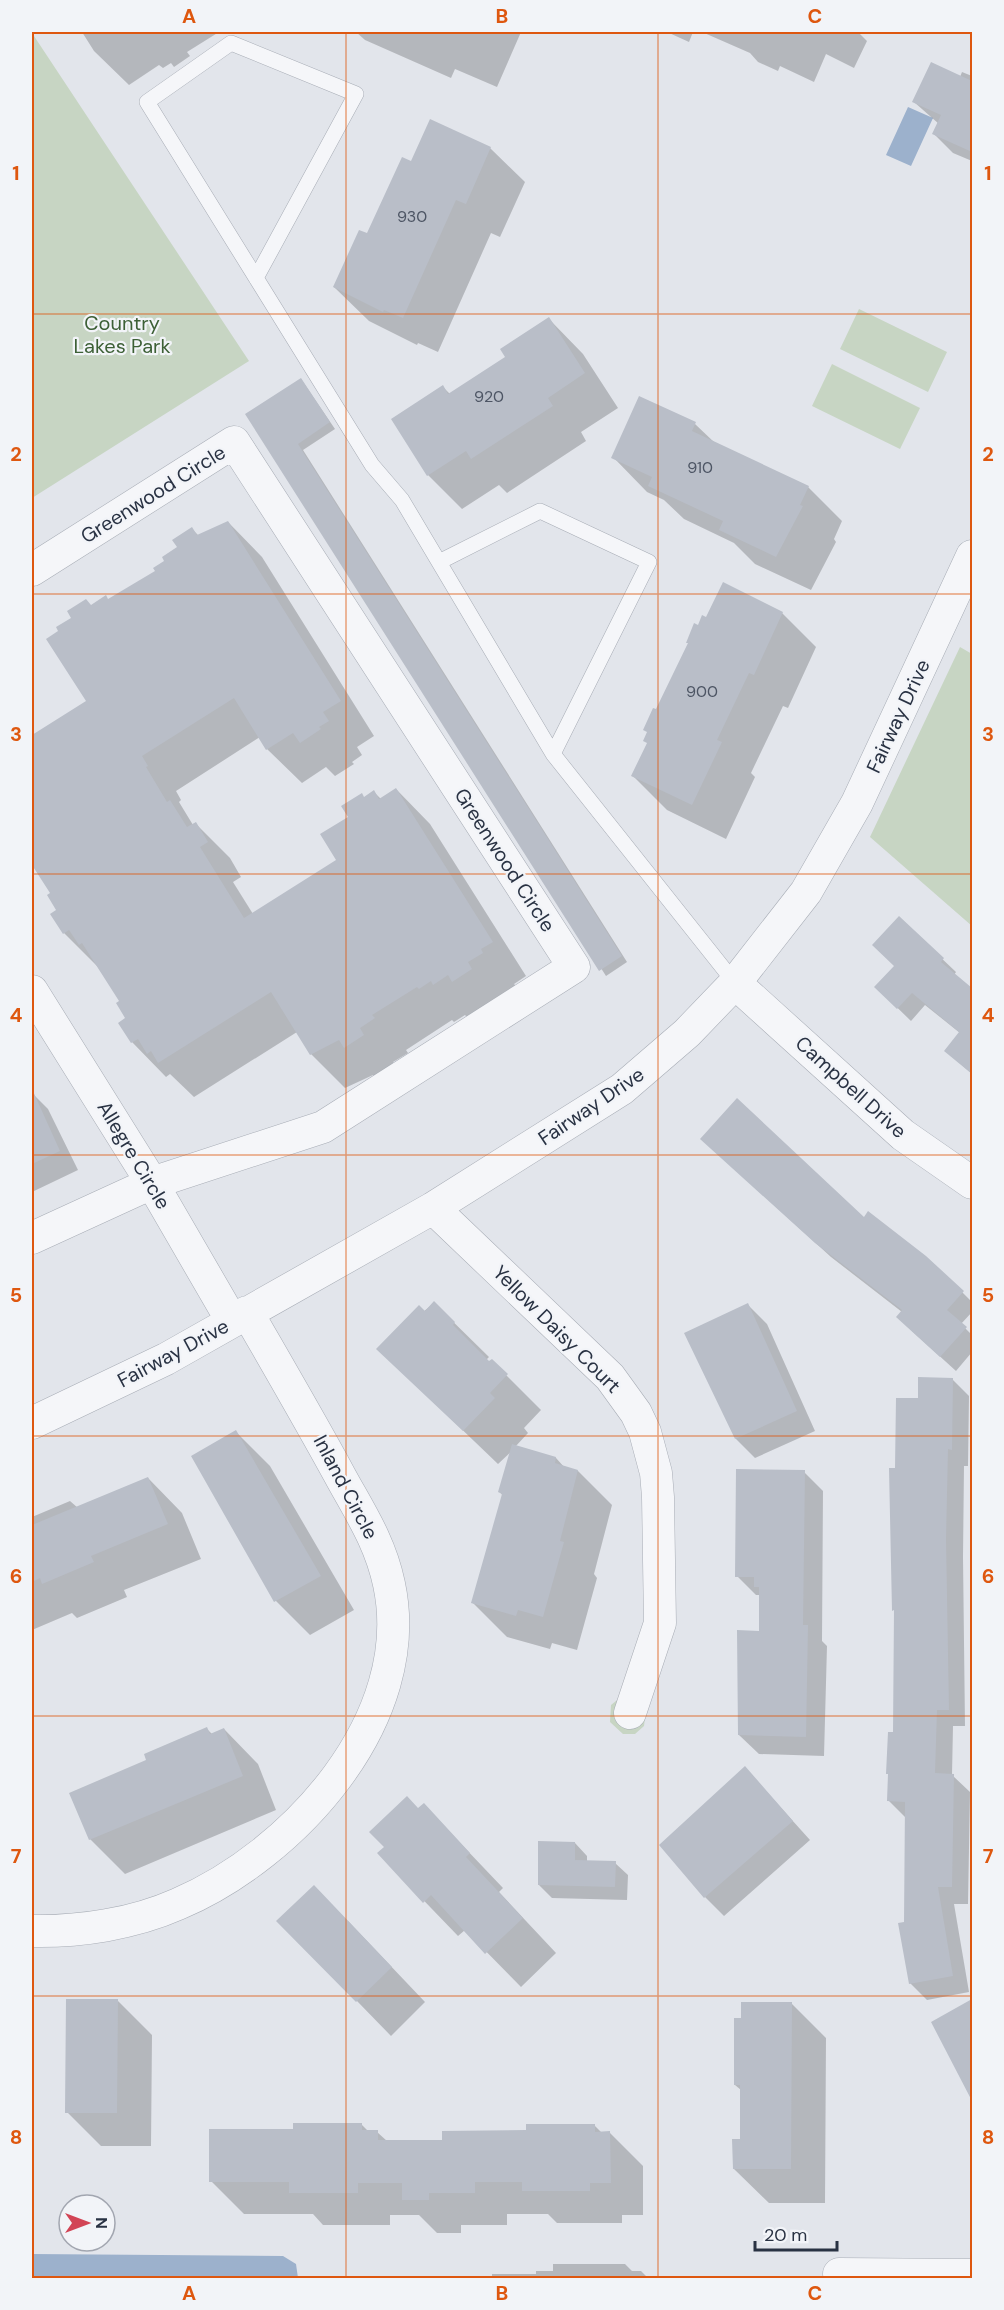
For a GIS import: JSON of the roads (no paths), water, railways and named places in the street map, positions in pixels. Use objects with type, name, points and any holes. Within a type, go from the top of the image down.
[{"type":"street","name":"Greenwood Circle","points":[[32,570],[234,442],[574,967],[322,1127],[189,1173],[152,1183],[32,1238]]},
{"type":"street","name":"Fairway Drive","points":[[32,1423],[166,1359],[433,1208],[622,1089],[687,1033],[735,983],[806,892],[857,803],[972,556]]},
{"type":"street","name":"Campbell Drive","points":[[735,983],[903,1134],[972,1183]]},
{"type":"street","name":"Allegre Circle","points":[[32,991],[152,1183],[240,1317]]},
{"type":"street","name":"Yellow Daisy Court","points":[[433,1208],[610,1377],[636,1413],[645,1432],[656,1473],[658,1497],[660,1623],[630,1713]]},
{"type":"street","name":"Inland Circle","points":[[32,1931],[75,1929],[123,1921],[176,1905],[209,1889],[256,1859],[318,1800],[354,1751],[385,1687],[392,1656],[394,1623],[389,1584],[372,1530],[240,1317]]},
{"type":"street","points":[[839,2274],[972,2275]]},
{"type":"lane","points":[[256,278],[356,94],[231,43],[147,102],[256,278],[372,465],[402,500],[553,754],[735,983]]},
{"type":"lane","points":[[439,562],[540,511],[649,562],[553,754]]},
{"type":"water","points":[[908,107],[933,118],[911,166],[886,155]]},
{"type":"water","points":[[32,2254],[283,2256],[296,2264],[298,2278],[32,2278]]},
{"type":"park label","name":"Country Lakes Park","points":[[122,334]]}]
